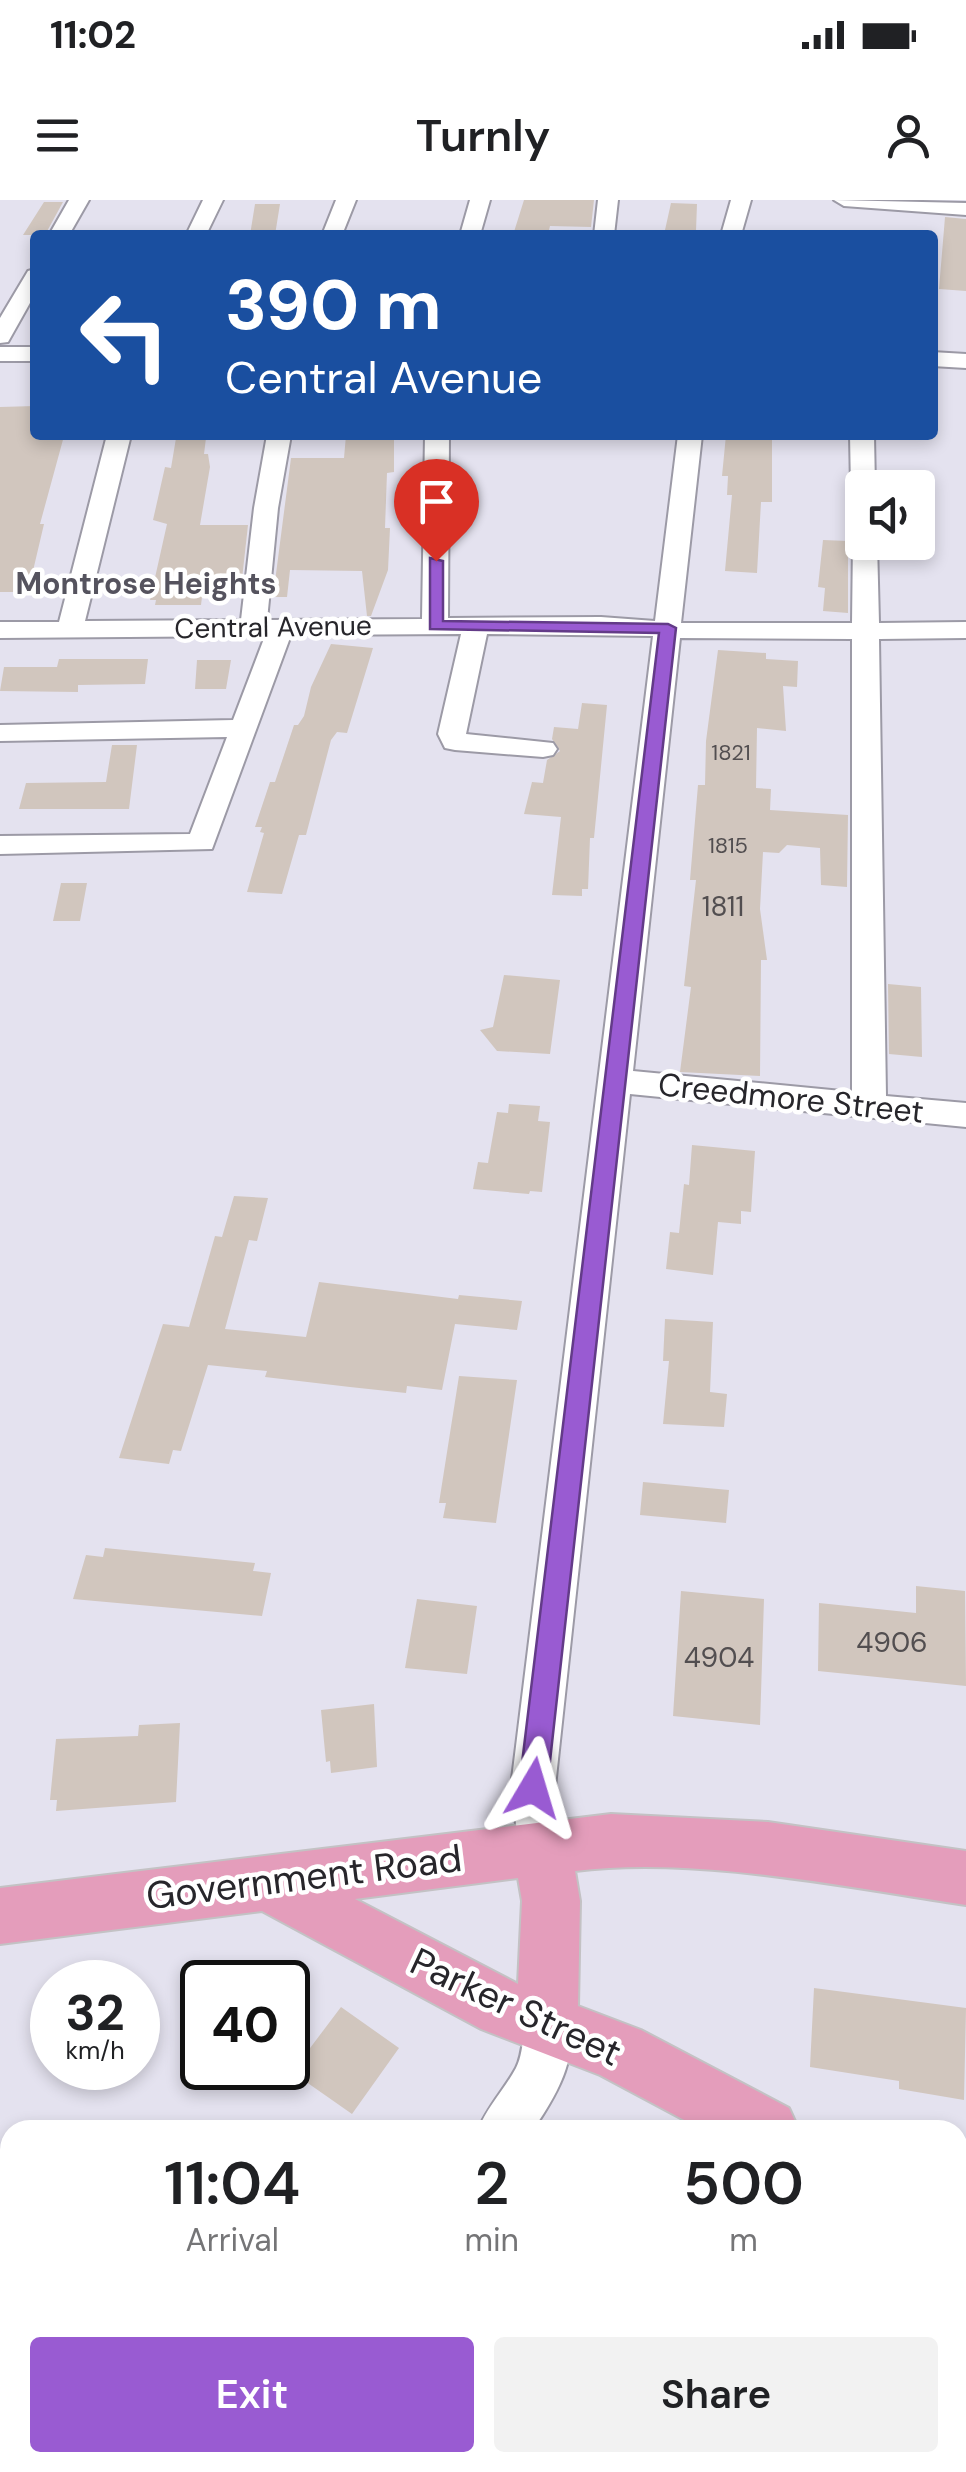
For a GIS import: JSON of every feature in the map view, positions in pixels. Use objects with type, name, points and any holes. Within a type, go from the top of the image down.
[{"type":"main road","name":"Government Road","points":[[0,1916],[610,1840],[768,1849],[966,1878]]},
{"type":"main road","points":[[542,1846],[551,1901],[546,2022]]},
{"type":"main road","name":"Parker Street","points":[[266,1882],[503,2008],[619,2052],[748,2120]]},
{"type":"street","points":[[62,230],[79,200]]},
{"type":"street","points":[[198,230],[212,200]]},
{"type":"street","points":[[334,230],[346,200]]},
{"type":"street","points":[[471,230],[480,200]]},
{"type":"street","points":[[605,230],[608,200]]},
{"type":"street","points":[[732,230],[741,200]]},
{"type":"street","points":[[844,200],[887,208],[966,210]]},
{"type":"street","points":[[0,337],[30,284]]},
{"type":"street","points":[[0,354],[30,354]]},
{"type":"street","points":[[938,360],[966,361]]},
{"type":"street","points":[[70,629],[118,440]]},
{"type":"street","points":[[0,846],[202,843],[244,728],[267,628],[266,508],[278,440]]},
{"type":"street","points":[[435,625],[437,440]]},
{"type":"street","points":[[542,1846],[533,1788],[689,440]]},
{"type":"street","points":[[862,440],[863,470]]},
{"type":"street","points":[[866,560],[869,1107]]},
{"type":"street","name":"Central Avenue","points":[[0,630],[435,625],[668,628],[703,632],[966,630]]},
{"type":"street","points":[[476,626],[452,734],[455,742],[543,750]]},
{"type":"street","points":[[0,733],[244,728]]},
{"type":"street","name":"Creedmore Street","points":[[615,1081],[966,1116]]},
{"type":"street","points":[[510,2120],[542,2073],[546,2022]]},
{"type":"building","points":[[524,200],[594,200],[591,227],[515,230]]},
{"type":"building","points":[[44,202],[63,202],[48,230],[30,230],[30,235],[23,235]]},
{"type":"building","points":[[671,203],[697,204],[696,230],[665,230]]},
{"type":"building","points":[[255,204],[280,204],[276,230],[251,230]]},
{"type":"building","points":[[945,217],[966,219],[966,291],[939,289]]},
{"type":"building","points":[[30,406],[30,440],[63,440],[40,524],[44,524],[28,592],[0,592],[0,407]]},
{"type":"building","points":[[176,440],[206,440],[204,454],[208,454],[210,467],[200,525],[248,525],[240,597],[202,597],[201,605],[155,605],[156,600],[150,600],[167,524],[153,520],[165,467],[171,468]]},
{"type":"building","points":[[346,440],[394,440],[394,472],[387,473],[388,570],[371,616],[367,616],[362,571],[290,570],[287,597],[273,597],[291,458],[344,458]]},
{"type":"building","points":[[726,440],[772,440],[772,502],[761,502],[757,573],[725,571],[732,495],[727,495],[728,476],[722,476]]},
{"type":"building","points":[[823,540],[845,541],[848,613],[823,611],[825,588],[818,587]]},
{"type":"building","points":[[331,644],[373,648],[347,733],[337,732],[331,740],[306,835],[299,835],[282,894],[247,892],[264,833],[260,832],[262,827],[255,827],[270,782],[275,782],[294,725],[304,716],[311,687]]},
{"type":"building","points":[[718,650],[766,653],[766,659],[798,661],[797,687],[783,686],[786,731],[757,728],[756,788],[771,789],[770,810],[848,815],[847,887],[821,885],[820,848],[787,845],[779,853],[763,852],[760,909],[767,960],[761,960],[760,1076],[680,1072],[691,987],[684,986],[696,880],[690,880],[698,785],[705,785],[706,741]]},
{"type":"building","points":[[59,659],[148,659],[145,684],[78,685],[78,692],[0,691],[4,667],[57,667]]},
{"type":"building","points":[[197,660],[231,660],[226,689],[195,689]]},
{"type":"building","points":[[582,703],[607,705],[594,838],[590,838],[588,889],[582,889],[582,896],[552,895],[561,817],[524,814],[532,782],[543,783],[547,760],[560,751],[552,739],[554,727],[578,729]]},
{"type":"building","points":[[112,745],[137,745],[129,809],[19,809],[26,783],[106,782]]},
{"type":"building","points":[[61,883],[87,883],[80,921],[53,921]]},
{"type":"building","points":[[504,975],[560,980],[550,1054],[497,1051],[480,1030],[493,1027]]},
{"type":"building","points":[[888,984],[921,987],[922,1057],[889,1054]]},
{"type":"building","points":[[509,1104],[540,1106],[538,1121],[550,1122],[542,1192],[473,1189],[478,1162],[488,1163],[497,1112],[508,1113]]},
{"type":"building","points":[[692,1145],[755,1151],[751,1212],[741,1211],[741,1224],[718,1222],[713,1275],[666,1269],[670,1232],[679,1233]]},
{"type":"building","points":[[234,1196],[268,1198],[257,1241],[249,1240],[225,1329],[306,1337],[319,1282],[458,1299],[459,1295],[522,1301],[517,1330],[455,1324],[442,1390],[407,1386],[406,1393],[265,1377],[267,1371],[208,1365],[181,1451],[173,1450],[169,1464],[119,1458],[163,1324],[189,1327],[215,1236],[222,1237]]},
{"type":"building","points":[[665,1319],[713,1322],[710,1392],[727,1394],[724,1427],[663,1424],[669,1361],[663,1361]]},
{"type":"building","points":[[459,1376],[517,1380],[496,1523],[443,1518],[446,1503],[439,1503]]},
{"type":"building","points":[[643,1482],[729,1490],[726,1523],[640,1515]]},
{"type":"building","points":[[105,1548],[255,1563],[253,1571],[271,1573],[262,1616],[73,1599],[86,1555],[103,1557]]},
{"type":"building","points":[[916,1586],[965,1591],[966,1686],[818,1671],[819,1603],[916,1613]]},
{"type":"building","points":[[681,1591],[764,1599],[760,1725],[673,1716]]},
{"type":"building","points":[[417,1599],[477,1606],[467,1674],[405,1668]]},
{"type":"building","points":[[374,1704],[377,1767],[331,1773],[330,1761],[326,1762],[321,1710]]},
{"type":"building","points":[[180,1723],[176,1802],[56,1811],[57,1800],[50,1800],[56,1739],[138,1736],[139,1725]]},
{"type":"building","points":[[814,1988],[966,2008],[964,2100],[899,2089],[899,2081],[810,2067]]},
{"type":"building","points":[[341,2007],[399,2048],[352,2114],[310,2085],[310,2048]]},
{"type":"district","name":"Montrose Heights","points":[[146,583]]},
{"type":"route","points":[[436,561],[435,625],[668,628],[533,1788]]}]
